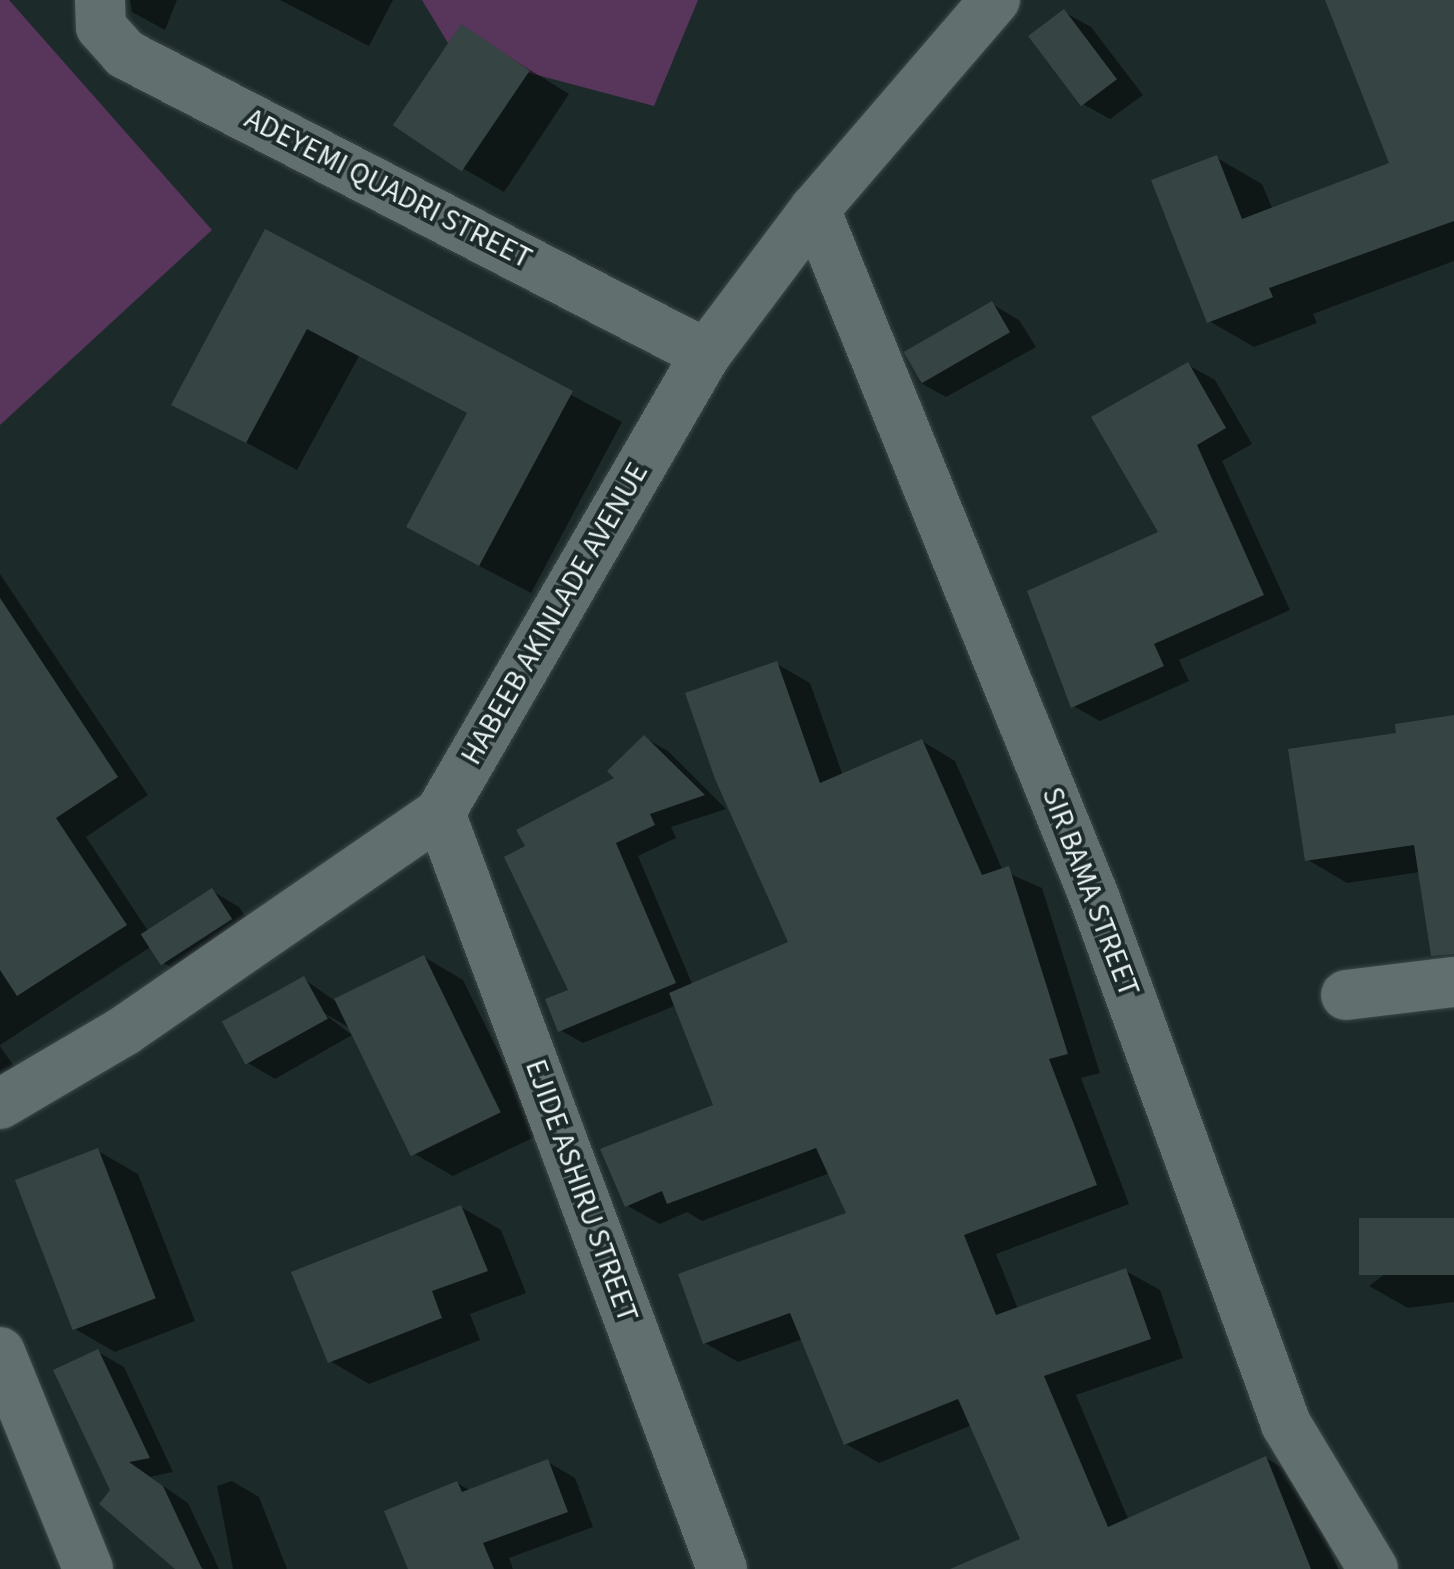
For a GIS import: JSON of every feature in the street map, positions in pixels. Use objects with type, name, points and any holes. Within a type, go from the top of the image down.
[{"type":"street","name":"ADEYEMI QUADRI STREET","points":[[100,0],[102,27],[125,54],[706,354]]},
{"type":"street","name":"HABEEB AKINLADE AVENUE","points":[[0,1104],[124,1031],[440,813],[706,354],[815,209],[995,0]]},
{"type":"street","name":"SIR BAMA STREET","points":[[815,209],[1094,899],[1286,1424],[1373,1569]]},
{"type":"street","name":"EJIDE ASHIRU STREET","points":[[440,813],[722,1569]]},
{"type":"street","points":[[1346,995],[1454,982]]},
{"type":"street","points":[[0,1352],[88,1569]]},
{"type":"shaded area","points":[[0,0],[9,0],[212,230],[0,425]]},
{"type":"shaded area","points":[[422,0],[698,0],[654,106],[454,53]]},
{"type":"building","points":[[1325,0],[1454,0],[1454,221],[1269,288],[1273,297],[1207,323],[1151,180],[1217,155],[1242,219],[1389,163]]},
{"type":"building","points":[[1064,9],[1117,79],[1081,106],[1028,36]]},
{"type":"building","points":[[461,24],[530,70],[462,172],[393,125]]},
{"type":"building","points":[[265,229],[573,391],[479,566],[406,527],[467,413],[307,329],[246,443],[171,405]]},
{"type":"building","points":[[992,301],[1010,332],[922,383],[904,352]]},
{"type":"building","points":[[1188,362],[1226,428],[1197,445],[1264,595],[1154,644],[1164,666],[1071,708],[1027,591],[1158,532],[1091,417]]},
{"type":"building","points":[[0,598],[118,777],[56,818],[127,925],[17,996],[0,970]]},
{"type":"building","points":[[777,661],[820,783],[922,739],[982,875],[1009,866],[1068,1054],[1049,1059],[1097,1185],[964,1235],[996,1315],[1126,1268],[1151,1339],[1044,1376],[1108,1527],[1266,1456],[1311,1569],[950,1569],[1020,1539],[958,1399],[844,1445],[790,1313],[703,1344],[678,1274],[846,1213],[816,1148],[667,1204],[662,1191],[625,1207],[600,1149],[713,1105],[669,993],[788,942],[715,779],[685,693]]},
{"type":"building","points":[[1454,715],[1454,954],[1431,956],[1414,845],[1305,861],[1288,749],[1396,733],[1395,724]]},
{"type":"building","points":[[644,735],[705,795],[650,814],[655,825],[616,843],[676,983],[558,1032],[545,999],[568,990],[504,857],[525,846],[516,830],[614,778],[607,771]]},
{"type":"building","points":[[212,888],[232,919],[161,965],[141,934]]},
{"type":"building","points":[[424,955],[501,1112],[411,1156],[334,999]]},
{"type":"building","points":[[304,976],[328,1019],[246,1064],[222,1022]]},
{"type":"building","points":[[98,1148],[156,1298],[73,1330],[15,1180]]},
{"type":"building","points":[[461,1205],[488,1271],[432,1291],[442,1318],[328,1363],[291,1272]]},
{"type":"building","points":[[1359,1218],[1454,1218],[1454,1275],[1359,1275]]},
{"type":"building","points":[[98,1349],[150,1458],[129,1462],[163,1486],[202,1569],[175,1569],[99,1504],[110,1490],[53,1370]]},
{"type":"building","points":[[548,1459],[568,1512],[483,1543],[494,1569],[408,1569],[384,1511],[457,1481],[462,1492]]}]
